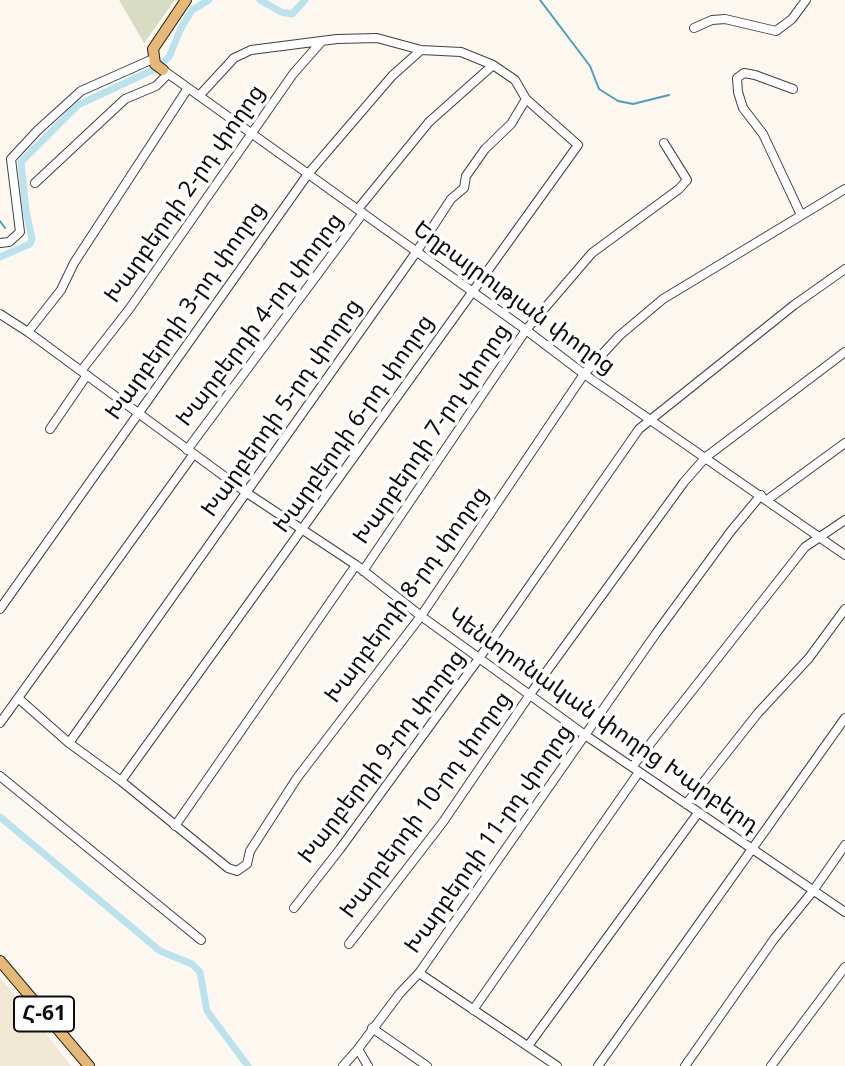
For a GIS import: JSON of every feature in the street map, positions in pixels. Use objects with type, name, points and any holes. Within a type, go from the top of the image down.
[{"type":"main road","points":[[160,67],[153,49],[186,0]]},
{"type":"main road","name":"Հ-61","points":[[0,961],[89,1066]]},
{"type":"street","points":[[694,28],[712,20],[725,19],[776,31],[792,19],[806,0]]},
{"type":"street","points":[[199,96],[234,58],[251,50],[322,41],[377,38],[421,50],[461,52],[493,65],[515,80],[526,99]]},
{"type":"street","name":"Խարբերդի 2-րդ փողոց","points":[[50,429],[84,373],[293,74],[322,41]]},
{"type":"street","name":"Խարբերդի 3-րդ փողոց","points":[[0,609],[308,174],[392,76],[421,50]]},
{"type":"street","name":"Խարբերդի 4-րդ փողոց","points":[[0,723],[361,211],[429,122],[493,65]]},
{"type":"street","name":"Եղբայրության փողոց","points":[[160,67],[584,374],[845,555]]},
{"type":"street","points":[[0,243],[9,242],[20,232],[11,159],[81,91],[160,67],[156,86],[125,99],[35,183]]},
{"type":"street","points":[[793,89],[755,75],[744,73],[737,78],[743,108],[768,143],[801,215]]},
{"type":"street","points":[[28,332],[61,290],[74,263],[188,88]]},
{"type":"street","name":"Խարբերդի 5-րդ փողոց","points":[[69,743],[451,199],[464,188],[466,176],[485,149],[511,124],[526,99]]},
{"type":"street","name":"Խարբերդի 6-րդ փողոց","points":[[121,781],[578,145],[526,99]]},
{"type":"street","name":"Խարբերդի 7-րդ փողոց","points":[[175,826],[526,330],[592,253],[680,189],[687,180],[664,143]]},
{"type":"street","name":"Խարբերդի 8-րդ փողոց","points":[[18,698],[69,743],[121,781],[228,869],[237,871],[247,863],[250,851],[297,778],[421,616],[584,374],[619,336],[663,299],[845,189]]},
{"type":"street","name":"Խարբերդի 9-րդ փողոց","points":[[294,908],[480,657],[639,429],[794,305],[845,269]]},
{"type":"street","name":"Կենտրոնական փողոց Խարբերդ","points":[[0,314],[247,493],[360,568],[421,616],[531,693],[585,735],[845,912]]},
{"type":"street","name":"Խարբերդի 10-րդ փողոց","points":[[349,944],[443,821],[531,693],[684,482],[706,457],[845,352]]},
{"type":"street","name":"Խարբերդի 11-րդ փողոց","points":[[343,1066],[419,973],[730,531],[764,497],[845,443]]},
{"type":"street","points":[[473,1010],[636,770],[805,547],[845,520]]},
{"type":"street","points":[[686,804],[758,713],[809,658],[845,609]]},
{"type":"street","points":[[598,1066],[845,718]]},
{"type":"street","points":[[0,776],[201,940]]},
{"type":"street","points":[[528,1046],[698,813]]},
{"type":"street","points":[[685,1066],[774,939],[813,891],[845,845]]},
{"type":"street","points":[[771,1066],[845,968]]},
{"type":"street","points":[[419,973],[557,1066]]},
{"type":"street","points":[[372,1028],[427,1066]]},
{"type":"street","points":[[358,1049],[368,1066]]},
{"type":"shaded area","points":[[0,978],[40,1026],[71,1066],[0,1066]]},
{"type":"green space","points":[[119,0],[175,0],[144,43]]},
{"type":"waterway","points":[[0,257],[30,244],[32,238],[21,162],[78,105],[155,69],[169,57],[192,10],[209,0]]},
{"type":"waterway","points":[[260,0],[281,12],[292,14],[305,0]]},
{"type":"waterway","points":[[540,0],[590,66],[599,89],[618,101],[633,104],[669,95]]},
{"type":"waterway","points":[[0,221],[5,228]]},
{"type":"waterway","points":[[0,817],[160,951],[192,964],[200,972],[207,1011],[248,1066]]}]
